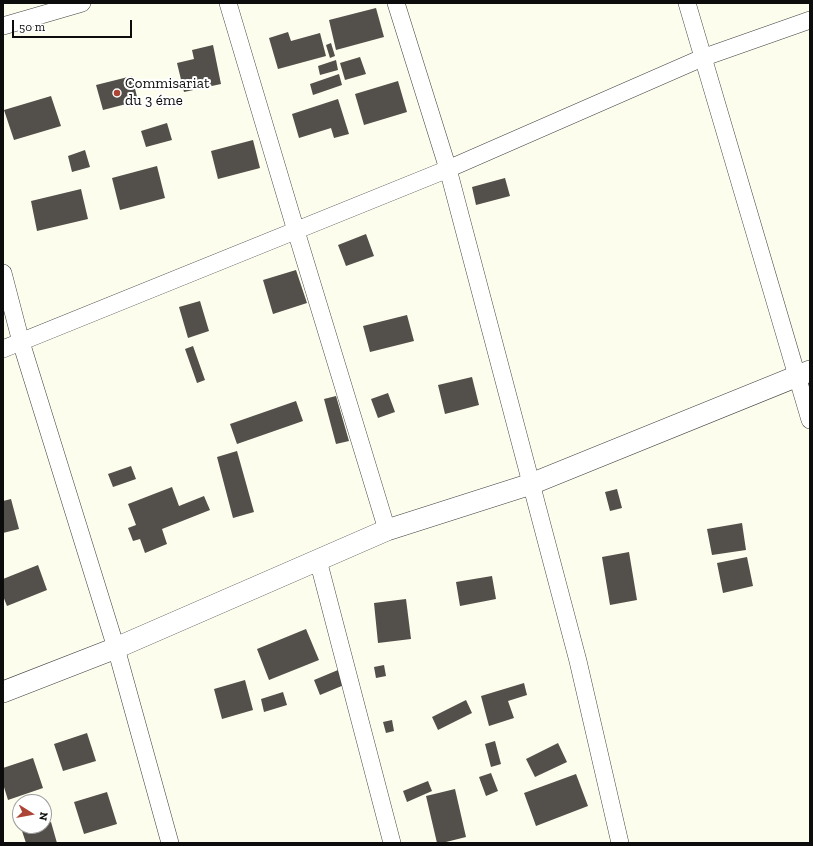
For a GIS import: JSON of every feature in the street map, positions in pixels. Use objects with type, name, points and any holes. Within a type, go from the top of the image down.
[{"type":"street","points":[[3,26],[82,3]]},
{"type":"street","points":[[228,3],[387,530]]},
{"type":"street","points":[[396,3],[448,169],[578,661],[620,843]]},
{"type":"street","points":[[687,3],[702,58],[804,373],[810,420]]},
{"type":"street","points":[[3,349],[448,169],[702,58],[810,20]]},
{"type":"street","points":[[3,273],[21,342],[116,648],[170,843]]},
{"type":"street","points":[[3,692],[116,648],[387,530],[531,484],[804,373]]},
{"type":"street","points":[[318,560],[392,843]]},
{"type":"building","points":[[376,8],[384,37],[336,50],[329,20]]},
{"type":"building","points":[[288,32],[291,41],[320,33],[326,56],[278,69],[269,38]]},
{"type":"building","points":[[331,43],[335,56],[330,58],[326,45]]},
{"type":"building","points":[[213,45],[221,84],[184,92],[177,63],[194,59],[192,50]]},
{"type":"building","points":[[360,57],[366,74],[345,80],[340,63]]},
{"type":"building","points":[[336,60],[338,70],[320,75],[318,66]]},
{"type":"building","points":[[339,74],[342,85],[313,95],[310,84]]},
{"type":"building","name":"Commisariat du 3 éme","points":[[132,76],[138,101],[103,110],[96,85]]},
{"type":"building","points":[[398,81],[407,112],[364,125],[355,94]]},
{"type":"building","points":[[51,96],[61,126],[14,140],[4,110]]},
{"type":"building","points":[[338,99],[349,134],[334,138],[331,128],[299,138],[292,114]]},
{"type":"building","points":[[167,123],[172,140],[146,147],[141,131]]},
{"type":"building","points":[[253,140],[260,168],[218,179],[211,151]]},
{"type":"building","points":[[85,150],[90,167],[72,172],[68,156]]},
{"type":"building","points":[[157,166],[165,198],[120,210],[112,178]]},
{"type":"building","points":[[505,178],[510,196],[476,205],[472,187]]},
{"type":"building","points":[[81,189],[88,219],[37,231],[31,201]]},
{"type":"building","points":[[366,234],[374,256],[346,266],[338,245]]},
{"type":"building","points":[[296,270],[307,303],[273,314],[263,280]]},
{"type":"building","points":[[200,301],[209,331],[188,338],[179,307]]},
{"type":"building","points":[[407,315],[414,341],[370,352],[363,326]]},
{"type":"building","points":[[193,346],[205,380],[197,383],[185,349]]},
{"type":"building","points":[[472,377],[479,405],[445,414],[438,385]]},
{"type":"building","points":[[388,393],[395,412],[378,418],[371,399]]},
{"type":"building","points":[[336,396],[349,441],[336,444],[324,399]]},
{"type":"building","points":[[296,401],[303,421],[237,444],[230,424]]},
{"type":"building","points":[[237,451],[254,512],[233,518],[217,457]]},
{"type":"building","points":[[131,466],[136,479],[113,487],[108,474]]},
{"type":"building","points":[[172,487],[179,506],[204,496],[210,510],[162,529],[167,544],[145,553],[140,539],[133,541],[128,528],[136,525],[128,504]]},
{"type":"building","points":[[617,489],[622,508],[610,511],[605,492]]},
{"type":"building","points":[[11,499],[19,529],[3,533],[3,501]]},
{"type":"building","points":[[742,523],[746,550],[712,555],[707,529]]},
{"type":"building","points":[[629,552],[637,600],[610,605],[602,557]]},
{"type":"building","points":[[747,557],[753,586],[723,593],[717,563]]},
{"type":"building","points":[[38,565],[47,590],[7,606],[3,596],[3,579]]},
{"type":"building","points":[[492,576],[496,599],[460,606],[456,582]]},
{"type":"building","points":[[406,599],[411,639],[378,643],[374,603]]},
{"type":"building","points":[[306,629],[319,660],[269,680],[257,649]]},
{"type":"building","points":[[384,665],[386,676],[376,678],[374,667]]},
{"type":"building","points":[[338,670],[344,685],[320,695],[314,680]]},
{"type":"building","points":[[245,680],[253,710],[222,719],[214,689]]},
{"type":"building","points":[[524,683],[527,695],[508,701],[514,718],[489,726],[481,696]]},
{"type":"building","points":[[283,692],[287,705],[264,712],[261,699]]},
{"type":"building","points":[[466,700],[472,713],[438,730],[432,717]]},
{"type":"building","points":[[392,720],[394,731],[386,733],[383,722]]},
{"type":"building","points":[[87,733],[96,761],[63,771],[54,744]]},
{"type":"building","points":[[495,741],[501,764],[491,767],[485,744]]},
{"type":"building","points":[[558,743],[567,762],[535,777],[526,759]]},
{"type":"building","points":[[33,758],[43,788],[26,794],[12,794],[12,799],[8,800],[3,784],[3,768]]},
{"type":"building","points":[[491,773],[498,791],[486,796],[479,777]]},
{"type":"building","points":[[576,774],[588,806],[536,826],[524,793]]},
{"type":"building","points":[[428,781],[432,791],[407,802],[403,791]]},
{"type":"building","points":[[455,789],[466,837],[437,843],[426,796]]},
{"type":"building","points":[[107,792],[117,824],[84,834],[74,802]]},
{"type":"building","points":[[52,826],[57,843],[26,843],[23,834],[52,834]]},
{"type":"place","name":"Commisariat du 3 éme","points":[[117,93]]}]
